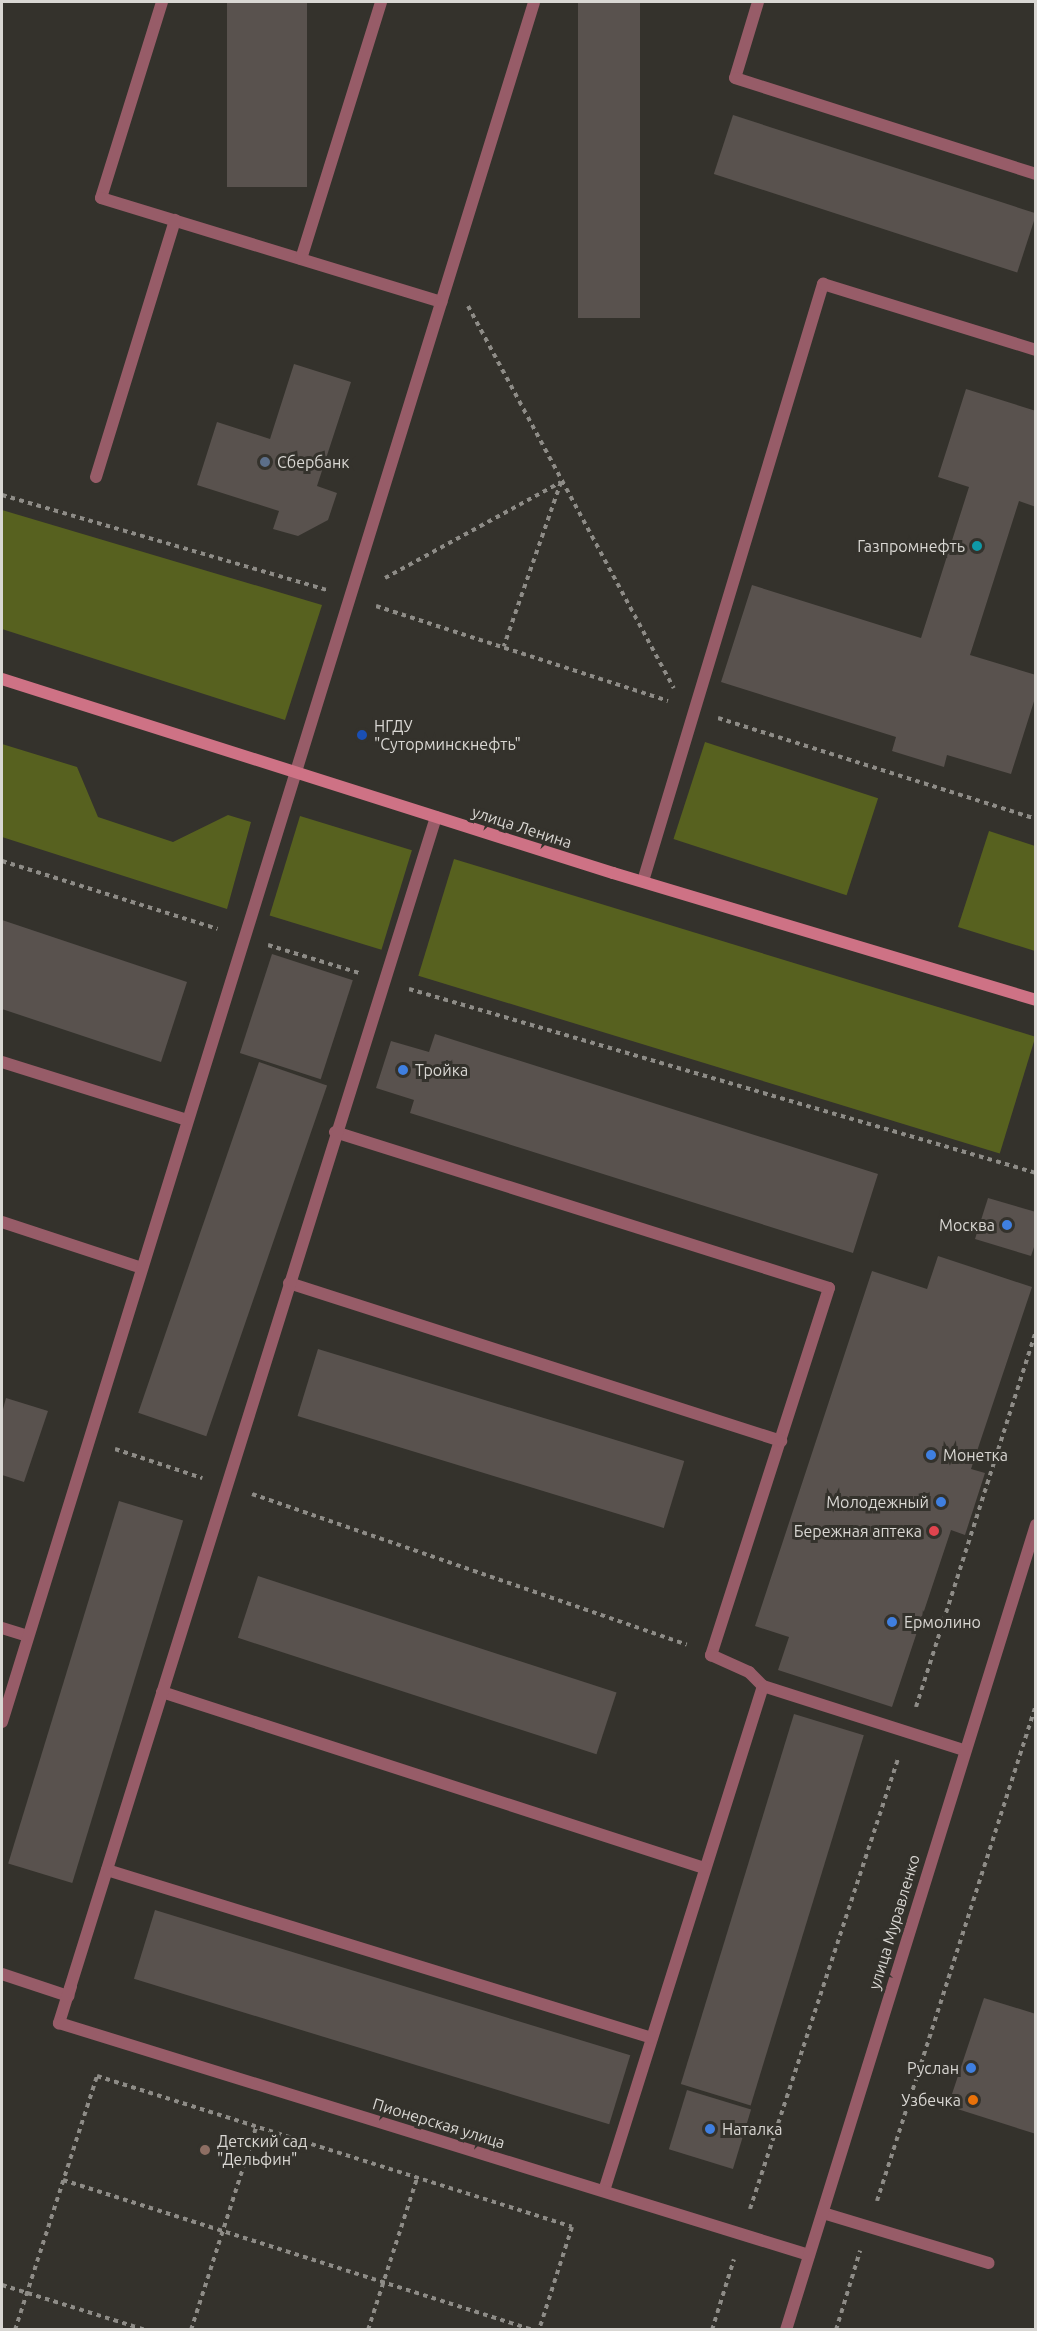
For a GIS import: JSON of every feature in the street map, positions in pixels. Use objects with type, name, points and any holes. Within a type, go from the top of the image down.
[{"type":"main road","name":"улица Ленина","points":[[2,679],[295,774],[1035,1000]]},
{"type":"street","points":[[162,2],[102,198],[441,302]]},
{"type":"street","points":[[301,259],[381,2]]},
{"type":"street","points":[[2,1722],[534,2]]},
{"type":"street","points":[[758,2],[735,78],[1035,174]]},
{"type":"street","points":[[96,477],[176,220]]},
{"type":"street","points":[[643,881],[697,711],[823,284],[1035,350]]},
{"type":"street","points":[[2,1974],[68,1996],[382,981],[436,817]]},
{"type":"street","points":[[2,1062],[187,1120]]},
{"type":"street","points":[[335,1132],[829,1288],[711,1655],[749,1672],[763,1686],[964,1750]]},
{"type":"street","points":[[2,1222],[142,1268]]},
{"type":"street","points":[[289,1283],[781,1441]]},
{"type":"street","name":"улица Муравленко","points":[[788,2329],[1035,1525]]},
{"type":"street","points":[[2,1628],[28,1636]]},
{"type":"street","points":[[604,2191],[763,1686]]},
{"type":"street","points":[[162,1692],[704,1868]]},
{"type":"street","points":[[107,1870],[652,2038]]},
{"type":"street","name":"Пионерская улица","points":[[77,1965],[59,2023],[809,2255]]},
{"type":"street","points":[[823,2213],[989,2263]]},
{"type":"path","points":[[450,273],[684,707]]},
{"type":"path","points":[[350,597],[561,482]]},
{"type":"path","points":[[504,646],[561,482]]},
{"type":"path","points":[[2,495],[350,597],[1035,819]]},
{"type":"path","points":[[2,861],[382,981],[1035,1173]]},
{"type":"path","points":[[712,2330],[908,1732],[1035,1331]]},
{"type":"path","points":[[88,1441],[226,1485],[641,1626],[711,1655]]},
{"type":"path","points":[[836,2330],[1035,1705]]},
{"type":"path","points":[[15,2330],[97,2076],[572,2227],[539,2330]]},
{"type":"path","points":[[191,2330],[256,2127]]},
{"type":"path","points":[[368,2330],[417,2178]]},
{"type":"path","points":[[63,2180],[533,2330]]},
{"type":"path","points":[[2,2285],[146,2330]]},
{"type":"green space","points":[[2,510],[322,605],[285,720],[2,629]]},
{"type":"green space","points":[[705,742],[878,798],[847,895],[673,839]]},
{"type":"green space","points":[[2,744],[77,767],[98,817],[173,842],[228,815],[251,822],[227,909],[2,837]]},
{"type":"green space","points":[[300,816],[412,850],[381,950],[270,915]]},
{"type":"green space","points":[[989,831],[1035,846],[1035,951],[958,927]]},
{"type":"green space","points":[[454,859],[1035,1037],[1000,1153],[418,976]]},
{"type":"building","points":[[227,2],[307,2],[307,187],[227,187]]},
{"type":"building","points":[[578,2],[640,2],[640,318],[578,318]]},
{"type":"building","points":[[733,115],[1036,213],[1017,273],[714,174]]},
{"type":"building","name":"Сбербанк","points":[[294,364],[351,382],[317,486],[337,493],[328,520],[298,536],[273,529],[279,511],[197,485],[217,422],[270,439]]},
{"type":"building","name":"Газпромнефть","points":[[966,389],[1036,411],[1036,507],[1019,501],[970,655],[1036,675],[1036,695],[1011,774],[947,755],[944,767],[892,751],[896,737],[721,682],[752,585],[921,638],[969,487],[938,477]]},
{"type":"building","points":[[2,920],[187,982],[161,1062],[2,1009]]},
{"type":"building","points":[[272,954],[353,980],[321,1079],[240,1053]]},
{"type":"building","points":[[435,1034],[878,1174],[853,1253],[410,1113],[414,1100],[376,1088],[391,1041],[429,1052]]},
{"type":"building","points":[[259,1062],[327,1085],[206,1436],[138,1413]]},
{"type":"building","name":"Москва","points":[[988,1198],[1036,1212],[1036,1241],[1031,1256],[975,1239]]},
{"type":"building","points":[[938,1256],[1032,1287],[971,1469],[985,1473],[965,1535],[951,1530],[892,1707],[778,1670],[789,1637],[755,1626],[872,1271],[927,1289]]},
{"type":"building","points":[[318,1349],[684,1461],[664,1528],[298,1416]]},
{"type":"building","points":[[6,1398],[48,1411],[24,1482],[2,1475],[2,1413]]},
{"type":"building","points":[[119,1501],[183,1521],[72,1883],[8,1863]]},
{"type":"building","points":[[258,1576],[617,1692],[596,1754],[238,1638]]},
{"type":"building","points":[[794,1714],[864,1735],[751,2105],[681,2084]]},
{"type":"building","points":[[155,1910],[630,2055],[609,2124],[134,1979]]},
{"type":"building","points":[[984,1998],[1036,2014],[1036,2134],[948,2106]]},
{"type":"building","name":"Наталка","points":[[687,2090],[751,2110],[733,2169],[669,2149]]},
{"type":"place","name":"Сбербанк","points":[[265,462]]},
{"type":"place","name":"Газпромнефть","points":[[977,546]]},
{"type":"place","name":"НГДУ \"Суторминскнефть\"","points":[[362,735]]},
{"type":"place","name":"Тройка","points":[[403,1070]]},
{"type":"place","name":"Москва","points":[[1007,1225]]},
{"type":"place","name":"Монетка","points":[[931,1455]]},
{"type":"place","name":"Молодежный","points":[[941,1502]]},
{"type":"place","name":"Бережная аптека","points":[[934,1531]]},
{"type":"place","name":"Ермолино","points":[[892,1622]]},
{"type":"place","name":"Руслан","points":[[971,2068]]},
{"type":"place","name":"Узбечка","points":[[973,2100]]},
{"type":"place","name":"Наталка","points":[[710,2129]]},
{"type":"place","name":"Детский сад \"Дельфин\"","points":[[205,2150]]}]
